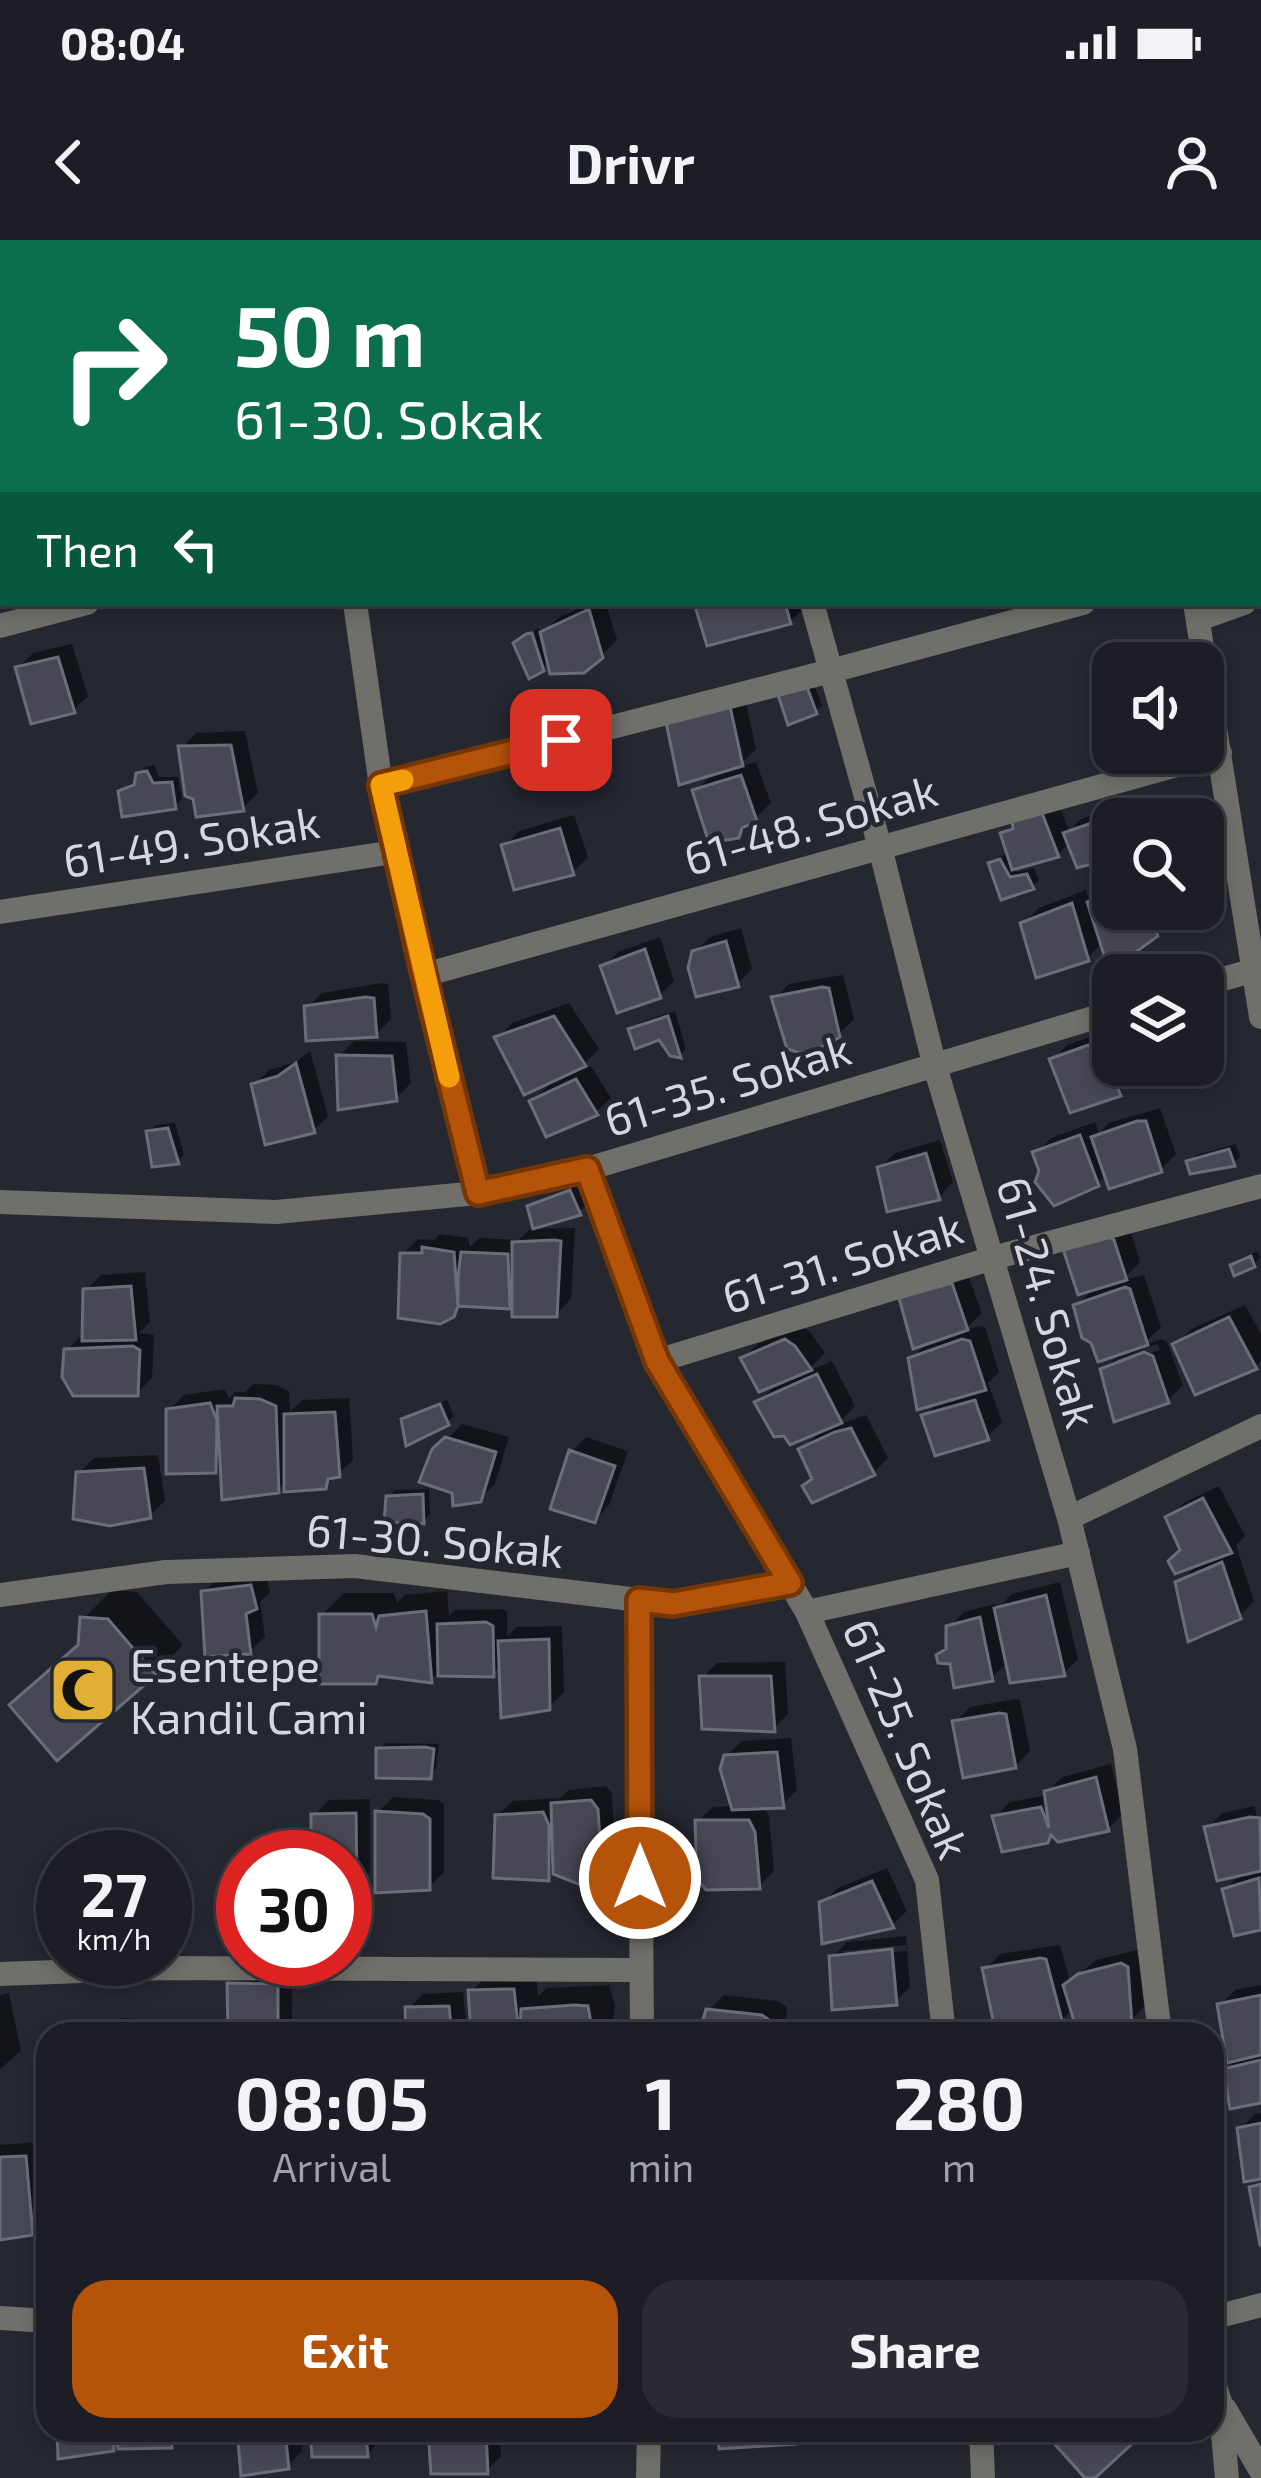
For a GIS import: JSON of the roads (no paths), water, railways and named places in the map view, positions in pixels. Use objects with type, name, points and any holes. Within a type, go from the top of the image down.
[{"type":"street","points":[[0,626],[77,606]]},
{"type":"street","points":[[355,606],[394,852],[478,1193]]},
{"type":"street","name":"61-24. Sokak","points":[[813,606],[934,1063],[1078,1552],[1124,1750],[1158,2022]]},
{"type":"street","name":"61-49. Sokak","points":[[381,785],[1071,606]]},
{"type":"street","points":[[1197,611],[1202,642]]},
{"type":"street","name":"61-48. Sokak","points":[[424,975],[1144,774]]},
{"type":"street","points":[[1224,774],[1261,1016]]},
{"type":"street","name":"61-49. Sokak","points":[[0,912],[394,852]]},
{"type":"street","points":[[1224,979],[1257,969]]},
{"type":"street","name":"61-35. Sokak","points":[[0,1202],[276,1212],[478,1193],[587,1169],[1092,1018]]},
{"type":"street","name":"61-25. Sokak","points":[[587,1169],[657,1361],[807,1612],[927,1880],[943,2022]]},
{"type":"street","name":"61-31. Sokak","points":[[657,1361],[993,1258],[1261,1186]]},
{"type":"street","points":[[1069,1518],[1261,1426]]},
{"type":"street","points":[[807,1612],[1078,1552]]},
{"type":"street","name":"61-30. Sokak","points":[[0,1595],[166,1572],[355,1566],[673,1604],[790,1583]]},
{"type":"street","points":[[639,1600],[642,2022]]},
{"type":"street","points":[[0,1974],[166,1968],[640,1970]]},
{"type":"street","points":[[1224,2315],[1261,2306]]},
{"type":"street","points":[[0,2318],[36,2320]]},
{"type":"street","points":[[1224,2409],[1261,2471]]},
{"type":"street","points":[[648,2478],[649,2442]]},
{"type":"street","points":[[982,2442],[983,2478]]},
{"type":"street","points":[[1224,2442],[1227,2478]]},
{"type":"place","name":"Esentepe Kandil Cami","points":[[83,1690]]}]
